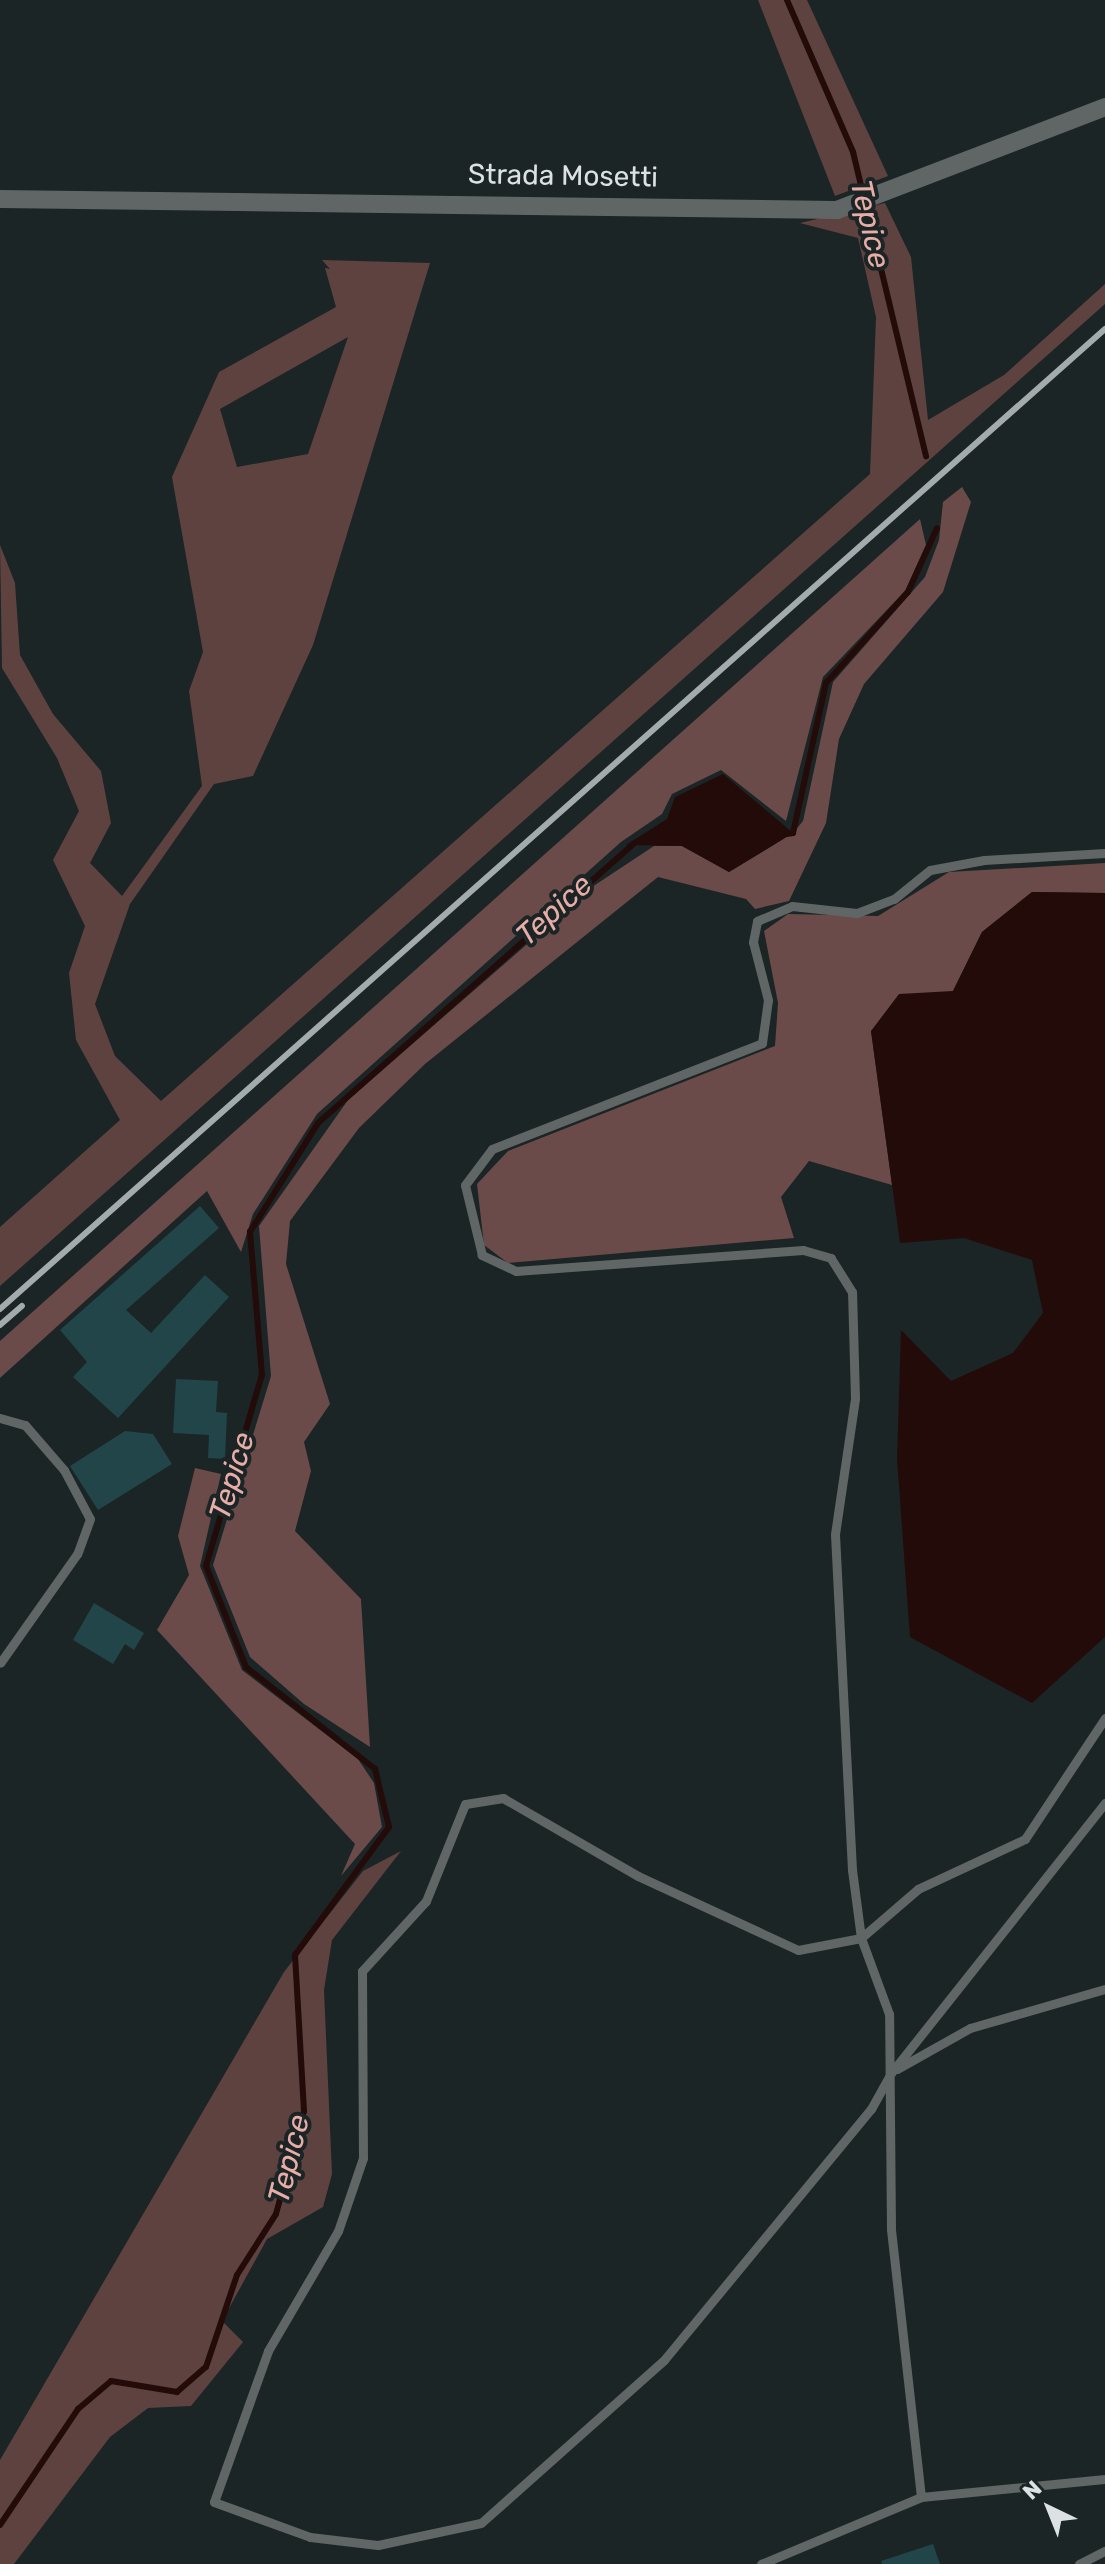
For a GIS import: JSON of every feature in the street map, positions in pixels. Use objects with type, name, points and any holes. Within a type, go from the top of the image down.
[{"type":"street","name":"Strada Mosetti","points":[[0,199],[837,210],[1105,107]]},
{"type":"lane","points":[[921,2497],[891,2229],[889,2014],[861,1938],[835,1534],[855,1398],[852,1292],[831,1258],[803,1250],[516,1271],[482,1255],[465,1185],[492,1149],[762,1043],[768,1000],[753,942],[757,921],[792,906],[857,913],[894,899],[930,870],[1105,853]]},
{"type":"lane","points":[[0,1418],[25,1425],[64,1470],[90,1519],[77,1554],[0,1663]]},
{"type":"lane","points":[[1105,1718],[1025,1839],[918,1889],[861,1938],[798,1950],[638,1876],[503,1798],[465,1804],[426,1901],[362,1971],[363,2158],[338,2231],[268,2351],[214,2502],[310,2537],[378,2545],[481,2523],[664,2360],[871,2109],[891,2073],[1105,1803]]},
{"type":"lane","points":[[891,2073],[970,2028],[1105,1989]]},
{"type":"lane","points":[[761,2564],[921,2497],[1105,2479]]},
{"type":"lane","points":[[1079,2564],[1105,2551]]},
{"type":"shaded area","points":[[758,0],[807,0],[888,176],[835,196]]},
{"type":"shaded area","points":[[885,203],[911,257],[928,420],[1004,375],[1105,284],[1105,304],[0,1286],[0,1227],[120,1120],[76,1040],[69,973],[85,926],[53,860],[79,811],[57,758],[2,668],[0,545],[15,583],[20,655],[53,714],[101,771],[111,823],[90,863],[122,896],[202,786],[189,691],[203,652],[172,477],[219,372],[336,307],[325,268],[330,269],[322,260],[430,263],[313,645],[253,776],[214,784],[130,904],[95,1004],[115,1056],[161,1101],[870,474],[876,317],[858,238],[800,223]],"holes":[[[348,337],[308,454],[237,467],[220,409]]]},
{"type":"shaded area","points":[[962,487],[971,502],[943,592],[864,684],[839,739],[826,823],[789,901],[755,909],[746,899],[658,877],[425,1064],[359,1128],[290,1221],[286,1264],[330,1404],[304,1442],[311,1471],[295,1531],[361,1599],[370,1747],[304,1704],[250,1657],[213,1565],[271,1376],[259,1226],[348,1100],[595,885],[654,846],[682,846],[729,872],[793,833],[803,821],[833,682],[925,577],[939,540],[943,502]]},
{"type":"shaded area","points":[[920,519],[926,545],[905,591],[823,677],[786,821],[721,770],[672,794],[662,814],[621,842],[317,1114],[253,1214],[241,1252],[207,1191],[0,1378],[0,1341]]},
{"type":"shaded area","points":[[723,774],[793,833],[729,872],[682,846],[626,845],[667,819],[675,797]]},
{"type":"shaded area","points":[[1105,863],[1105,893],[1032,892],[982,932],[953,991],[871,1031],[892,1185],[809,1161],[781,1197],[794,1238],[508,1263],[484,1245],[477,1184],[508,1151],[775,1046],[778,1003],[764,931],[788,914],[878,916],[949,872]]},
{"type":"shaded area","points":[[1032,892],[1105,893],[1105,1637],[1032,1703],[910,1637],[897,1459],[901,1330],[951,1381],[1013,1353],[1043,1313],[1032,1260],[964,1238],[900,1243],[871,1031],[899,994],[953,991],[982,932]]},
{"type":"shaded area","points":[[195,1468],[221,1474],[200,1566],[242,1670],[358,1759],[374,1783],[382,1827],[341,1876],[355,1844],[157,1630],[189,1575],[178,1536]]},
{"type":"shaded area","points":[[401,1851],[332,1940],[324,1990],[332,2174],[323,2207],[267,2239],[222,2321],[243,2342],[191,2406],[148,2408],[110,2437],[14,2564],[0,2564],[0,2460],[284,1972],[363,1871]]},
{"type":"building","points":[[200,1206],[219,1228],[126,1310],[151,1333],[205,1275],[229,1297],[118,1418],[73,1377],[87,1362],[60,1330]]},
{"type":"building","points":[[176,1379],[218,1381],[216,1412],[227,1413],[225,1459],[208,1458],[209,1435],[173,1433]]},
{"type":"building","points":[[125,1431],[153,1434],[172,1464],[98,1510],[70,1466]]},
{"type":"building","points":[[94,1603],[144,1633],[134,1650],[125,1644],[113,1664],[73,1640]]},
{"type":"building","points":[[933,2544],[940,2564],[882,2564],[881,2561]]},
{"type":"waterway","name":"Tepice","points":[[787,0],[853,152],[926,456]]},
{"type":"waterway","name":"Tepice","points":[[787,834],[793,833],[826,683],[908,592],[937,528]]},
{"type":"waterway","name":"Tepice","points":[[0,2525],[78,2409],[111,2381],[177,2392],[206,2367],[237,2275],[276,2214],[304,2111],[295,1955],[389,1827],[375,1769],[246,1667],[206,1566],[262,1375],[250,1232],[318,1123],[633,844]]},
{"type":"railway","points":[[0,1309],[1105,329]]},
{"type":"railway","points":[[0,1325],[22,1306]]}]
